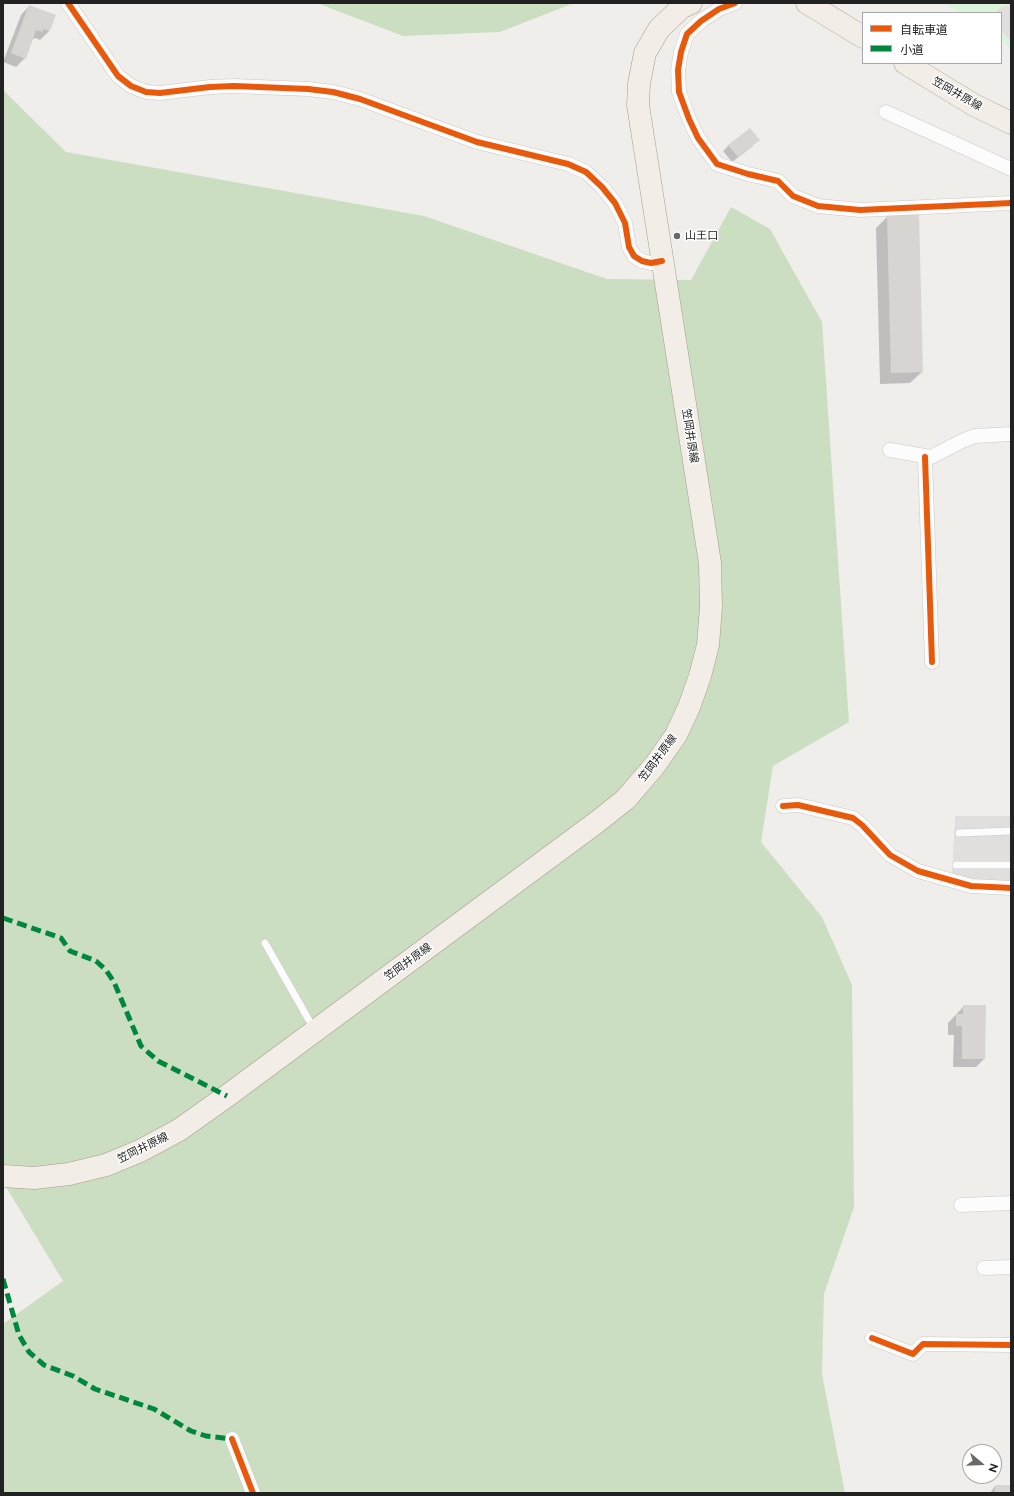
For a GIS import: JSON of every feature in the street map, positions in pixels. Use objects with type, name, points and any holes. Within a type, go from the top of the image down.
[{"type":"main road","name":"笠岡井原線","points":[[3,1176],[34,1178],[69,1174],[106,1165],[140,1151],[179,1130],[315,1031],[626,799],[655,765],[676,735],[686,714],[700,676],[708,645],[711,607],[710,563],[638,105],[638,84],[645,53],[659,28],[681,8],[691,3]]},
{"type":"main road","points":[[807,3],[862,36]]},
{"type":"main road","name":"笠岡井原線","points":[[907,64],[968,102],[1011,123]]},
{"type":"street","points":[[68,3],[118,76],[131,86],[146,92],[160,93],[210,87],[234,86],[308,89],[333,92],[360,99],[477,142],[568,164],[586,172],[602,187],[615,203],[625,223],[629,247],[634,256],[642,261],[651,263],[662,261]]},
{"type":"street","points":[[736,3],[719,8],[701,21],[687,34],[681,52],[678,70],[679,92],[689,119],[698,138],[717,164],[748,174],[778,181],[793,196],[818,206],[860,210],[1011,203]]},
{"type":"street","points":[[886,112],[1011,169]]},
{"type":"street","points":[[890,450],[932,457],[962,441],[975,436],[1011,434]]},
{"type":"street","points":[[925,457],[932,662]]},
{"type":"street","points":[[783,806],[798,805],[853,818],[862,825],[890,855],[918,871],[971,886],[1011,888]]},
{"type":"street","points":[[961,1205],[1011,1203]]},
{"type":"street","points":[[984,1268],[1011,1267]]},
{"type":"street","points":[[872,1338],[913,1354],[923,1344],[1011,1345]]},
{"type":"street","points":[[232,1439],[253,1493]]},
{"type":"lane","points":[[959,833],[1011,832]]},
{"type":"lane","points":[[956,865],[1011,865]]},
{"type":"lane","points":[[265,943],[315,1031]]},
{"type":"green space","points":[[317,3],[574,3],[500,32],[403,36]]},
{"type":"green space","points":[[943,3],[1011,3],[1011,49],[1002,41],[1002,12],[959,12]]},
{"type":"green space","points":[[3,90],[66,152],[424,216],[607,279],[691,280],[731,207],[770,229],[822,322],[849,722],[773,766],[761,842],[822,917],[852,985],[854,1207],[824,1294],[822,1374],[845,1493],[3,1493],[3,1324],[63,1281],[3,1182]]},
{"type":"shaded area","points":[[1011,5],[1011,41],[1002,32],[1002,12],[996,12],[1001,7]]},
{"type":"shaded area","points":[[955,816],[1011,816],[1011,882],[982,881],[952,876]]},
{"type":"building","points":[[29,5],[56,15],[50,31],[44,29],[42,32],[36,30],[26,59],[11,53]]},
{"type":"building","points":[[750,128],[760,140],[738,157],[728,145]]},
{"type":"building","points":[[919,214],[923,372],[891,373],[887,215]]},
{"type":"building","points":[[963,1005],[986,1005],[985,1059],[962,1059],[962,1026],[956,1026],[956,1014],[963,1014]]},
{"type":"building","points":[[995,1485],[1011,1485],[1011,1493],[995,1493]]},
{"type":"marked path","points":[[3,918],[61,938],[70,951],[96,961],[106,970],[114,982],[141,1046],[158,1061],[227,1096]]},
{"type":"marked path","points":[[3,1279],[19,1335],[29,1352],[44,1365],[73,1376],[95,1389],[154,1409],[191,1431],[206,1436],[232,1439]]},
{"type":"cycle path","points":[[68,3],[118,76],[131,86],[146,92],[160,93],[210,87],[234,86],[308,89],[333,92],[360,99],[477,142],[568,164],[586,172],[602,187],[615,203],[625,223],[629,247],[634,256],[642,261],[651,263],[662,261]]},
{"type":"cycle path","points":[[735,3],[719,9],[701,21],[687,34],[681,52],[678,70],[679,92],[689,119],[698,138],[717,164],[748,174],[778,181],[793,196],[818,206],[860,210],[1011,203]]},
{"type":"cycle path","points":[[925,457],[932,662]]},
{"type":"cycle path","points":[[783,806],[798,805],[853,818],[862,825],[890,855],[918,871],[971,886],[1011,888]]},
{"type":"cycle path","points":[[872,1338],[913,1354],[923,1344],[1011,1345]]},
{"type":"cycle path","points":[[232,1439],[253,1493]]},
{"type":"place","name":"山王口","points":[[677,236]]}]
